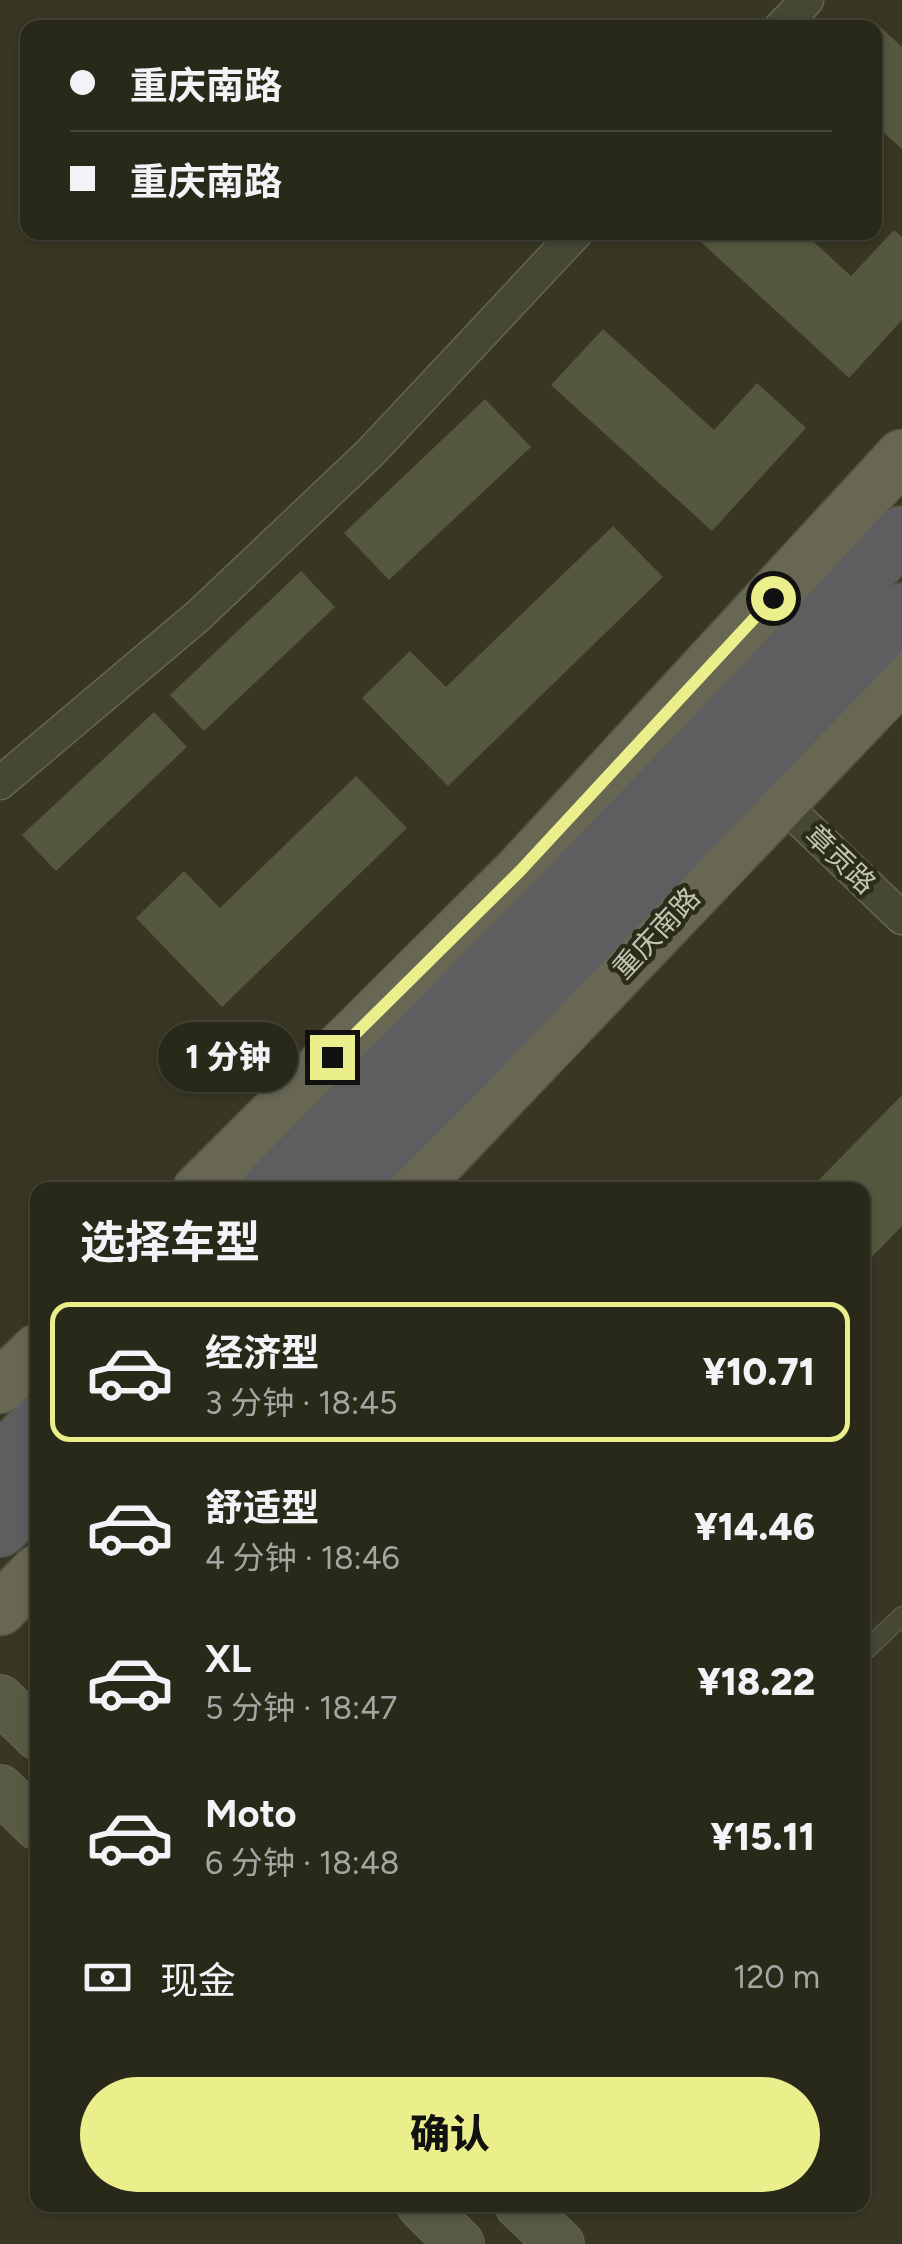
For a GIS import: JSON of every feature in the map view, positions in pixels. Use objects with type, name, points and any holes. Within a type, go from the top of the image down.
[{"type":"highway","points":[[277,1182],[758,688],[902,534]]},
{"type":"highway","points":[[348,1182],[470,1061],[902,610]]},
{"type":"highway","points":[[0,1462],[30,1432]]},
{"type":"highway","points":[[0,1529],[30,1500]]},
{"type":"main road","points":[[207,1182],[520,871],[902,456]]},
{"type":"main road","name":"重庆南路","points":[[419,1182],[902,676]]},
{"type":"main road","points":[[0,1388],[30,1358]]},
{"type":"main road","points":[[0,1609],[30,1579]]},
{"type":"main road","points":[[0,1699],[30,1728]]},
{"type":"main road","points":[[0,1789],[30,1818]]},
{"type":"main road","points":[[428,2212],[460,2244]]},
{"type":"main road","points":[[527,2212],[560,2244]]},
{"type":"street","points":[[788,20],[807,0]]},
{"type":"street","points":[[0,784],[198,616],[370,453],[570,240]]},
{"type":"street","name":"章贡路","points":[[780,801],[902,918]]},
{"type":"lane","points":[[870,1646],[902,1616]]},
{"type":"building","points":[[882,28],[902,47],[902,149],[882,131]]},
{"type":"building","points":[[894,230],[902,237],[902,320],[849,378],[699,240],[812,240],[851,276]]},
{"type":"building","points":[[603,329],[714,430],[757,383],[806,428],[712,531],[551,385]]},
{"type":"building","points":[[485,399],[531,447],[389,580],[344,533]]},
{"type":"building","points":[[613,526],[663,577],[448,786],[362,698],[410,651],[446,687]]},
{"type":"building","points":[[301,571],[335,607],[204,731],[170,695]]},
{"type":"building","points":[[154,712],[187,747],[56,871],[22,835]]},
{"type":"building","points":[[356,776],[407,828],[222,1007],[136,918],[184,871],[220,908]]},
{"type":"building","points":[[902,1095],[902,1226],[870,1259],[870,1182],[817,1182]]},
{"type":"route","points":[[332,1057],[520,871],[773,598]]}]
